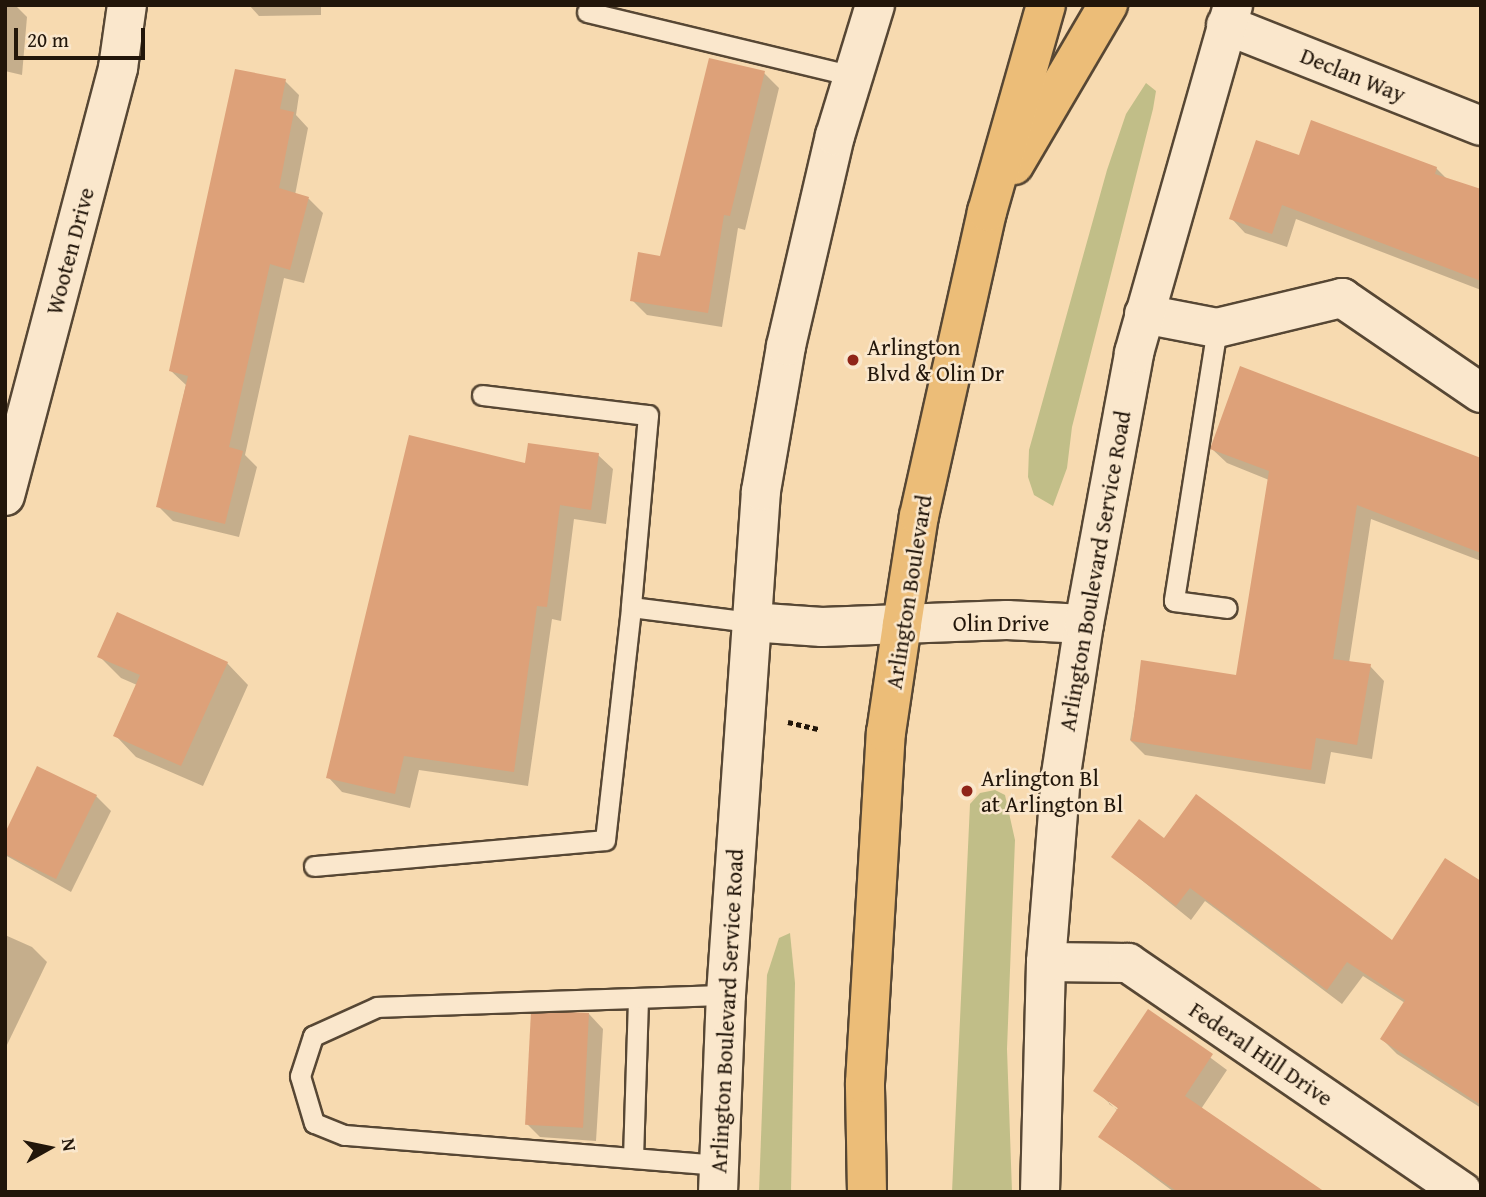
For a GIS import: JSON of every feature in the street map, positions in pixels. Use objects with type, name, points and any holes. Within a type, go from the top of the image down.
[{"type":"highway","name":"Arlington Boulevard","points":[[867,1192],[866,1056],[886,733],[902,624],[919,516],[986,212],[1046,5]]},
{"type":"highway","points":[[986,212],[1108,5]]},
{"type":"street","name":"Wooten Drive","points":[[5,496],[118,68],[127,5]]},
{"type":"street","name":"Arlington Boulevard Service Road","points":[[719,1178],[726,995],[761,491],[786,346],[853,76],[874,5]]},
{"type":"street","name":"Arlington Boulevard Service Road","points":[[1040,1192],[1046,962],[1061,774],[1084,624],[1117,429],[1144,314],[1230,15]]},
{"type":"street","name":"Declan Way","points":[[1230,15],[1481,126]]},
{"type":"street","points":[[1144,314],[1217,328],[1342,298],[1481,393]]},
{"type":"street","name":"Olin Drive","points":[[750,622],[822,627],[1007,620],[1084,624]]},
{"type":"street","name":"Federal Hill Drive","points":[[1046,962],[1128,963],[1462,1192]]},
{"type":"lane","points":[[587,12],[853,76]]},
{"type":"lane","points":[[1217,328],[1174,601],[1227,608]]},
{"type":"lane","points":[[314,866],[605,839],[631,607],[648,415],[482,395]]},
{"type":"lane","points":[[631,607],[750,622]]},
{"type":"lane","points":[[719,1178],[633,1158],[344,1135],[314,1123],[300,1076],[313,1036],[377,1007],[726,995]]},
{"type":"lane","points":[[633,1158],[638,998]]},
{"type":"path","points":[[788,722],[818,729]]},
{"type":"shaded area","points":[[1146,83],[1156,91],[1153,109],[1072,427],[1067,468],[1053,506],[1034,495],[1028,477],[1029,450],[1107,170],[1126,114]]},
{"type":"shaded area","points":[[995,790],[1005,795],[1015,840],[1007,1049],[1012,1192],[952,1192],[970,804],[980,793]]},
{"type":"shaded area","points":[[790,933],[795,983],[791,1192],[759,1192],[767,975],[779,938]]},
{"type":"building","points":[[709,58],[765,71],[730,216],[724,215],[708,313],[630,301],[638,252],[660,256]]},
{"type":"building","points":[[235,69],[286,79],[280,109],[294,112],[279,188],[309,197],[290,270],[270,264],[229,447],[243,451],[225,524],[156,507],[188,376],[169,371]]},
{"type":"building","points":[[1311,120],[1437,167],[1435,174],[1481,189],[1481,281],[1282,205],[1272,234],[1229,219],[1256,140],[1299,155]]},
{"type":"building","points":[[1240,366],[1481,458],[1481,553],[1357,505],[1333,659],[1371,664],[1357,745],[1316,738],[1311,770],[1131,741],[1141,660],[1236,675],[1269,471],[1210,449]]},
{"type":"building","points":[[409,435],[525,463],[528,443],[599,453],[591,510],[560,505],[547,607],[537,606],[514,772],[404,756],[395,794],[326,778]]},
{"type":"building","points":[[117,612],[228,662],[181,766],[113,736],[140,675],[97,657]]},
{"type":"building","points":[[37,766],[97,795],[56,879],[5,854],[5,833]]},
{"type":"building","points":[[1196,794],[1392,940],[1445,858],[1481,881],[1481,1105],[1380,1039],[1405,1000],[1347,962],[1327,990],[1190,888],[1176,906],[1111,857],[1139,819],[1164,838]]},
{"type":"building","points":[[1148,1009],[1213,1054],[1185,1096],[1325,1192],[1178,1192],[1098,1137],[1118,1108],[1093,1091]]},
{"type":"building","points":[[531,1010],[589,1013],[583,1128],[525,1125]]},
{"type":"place","name":"Arlington Blvd & Olin Dr","points":[[853,360]]},
{"type":"place","name":"Arlington Bl at Arlington Bl","points":[[967,791]]}]
